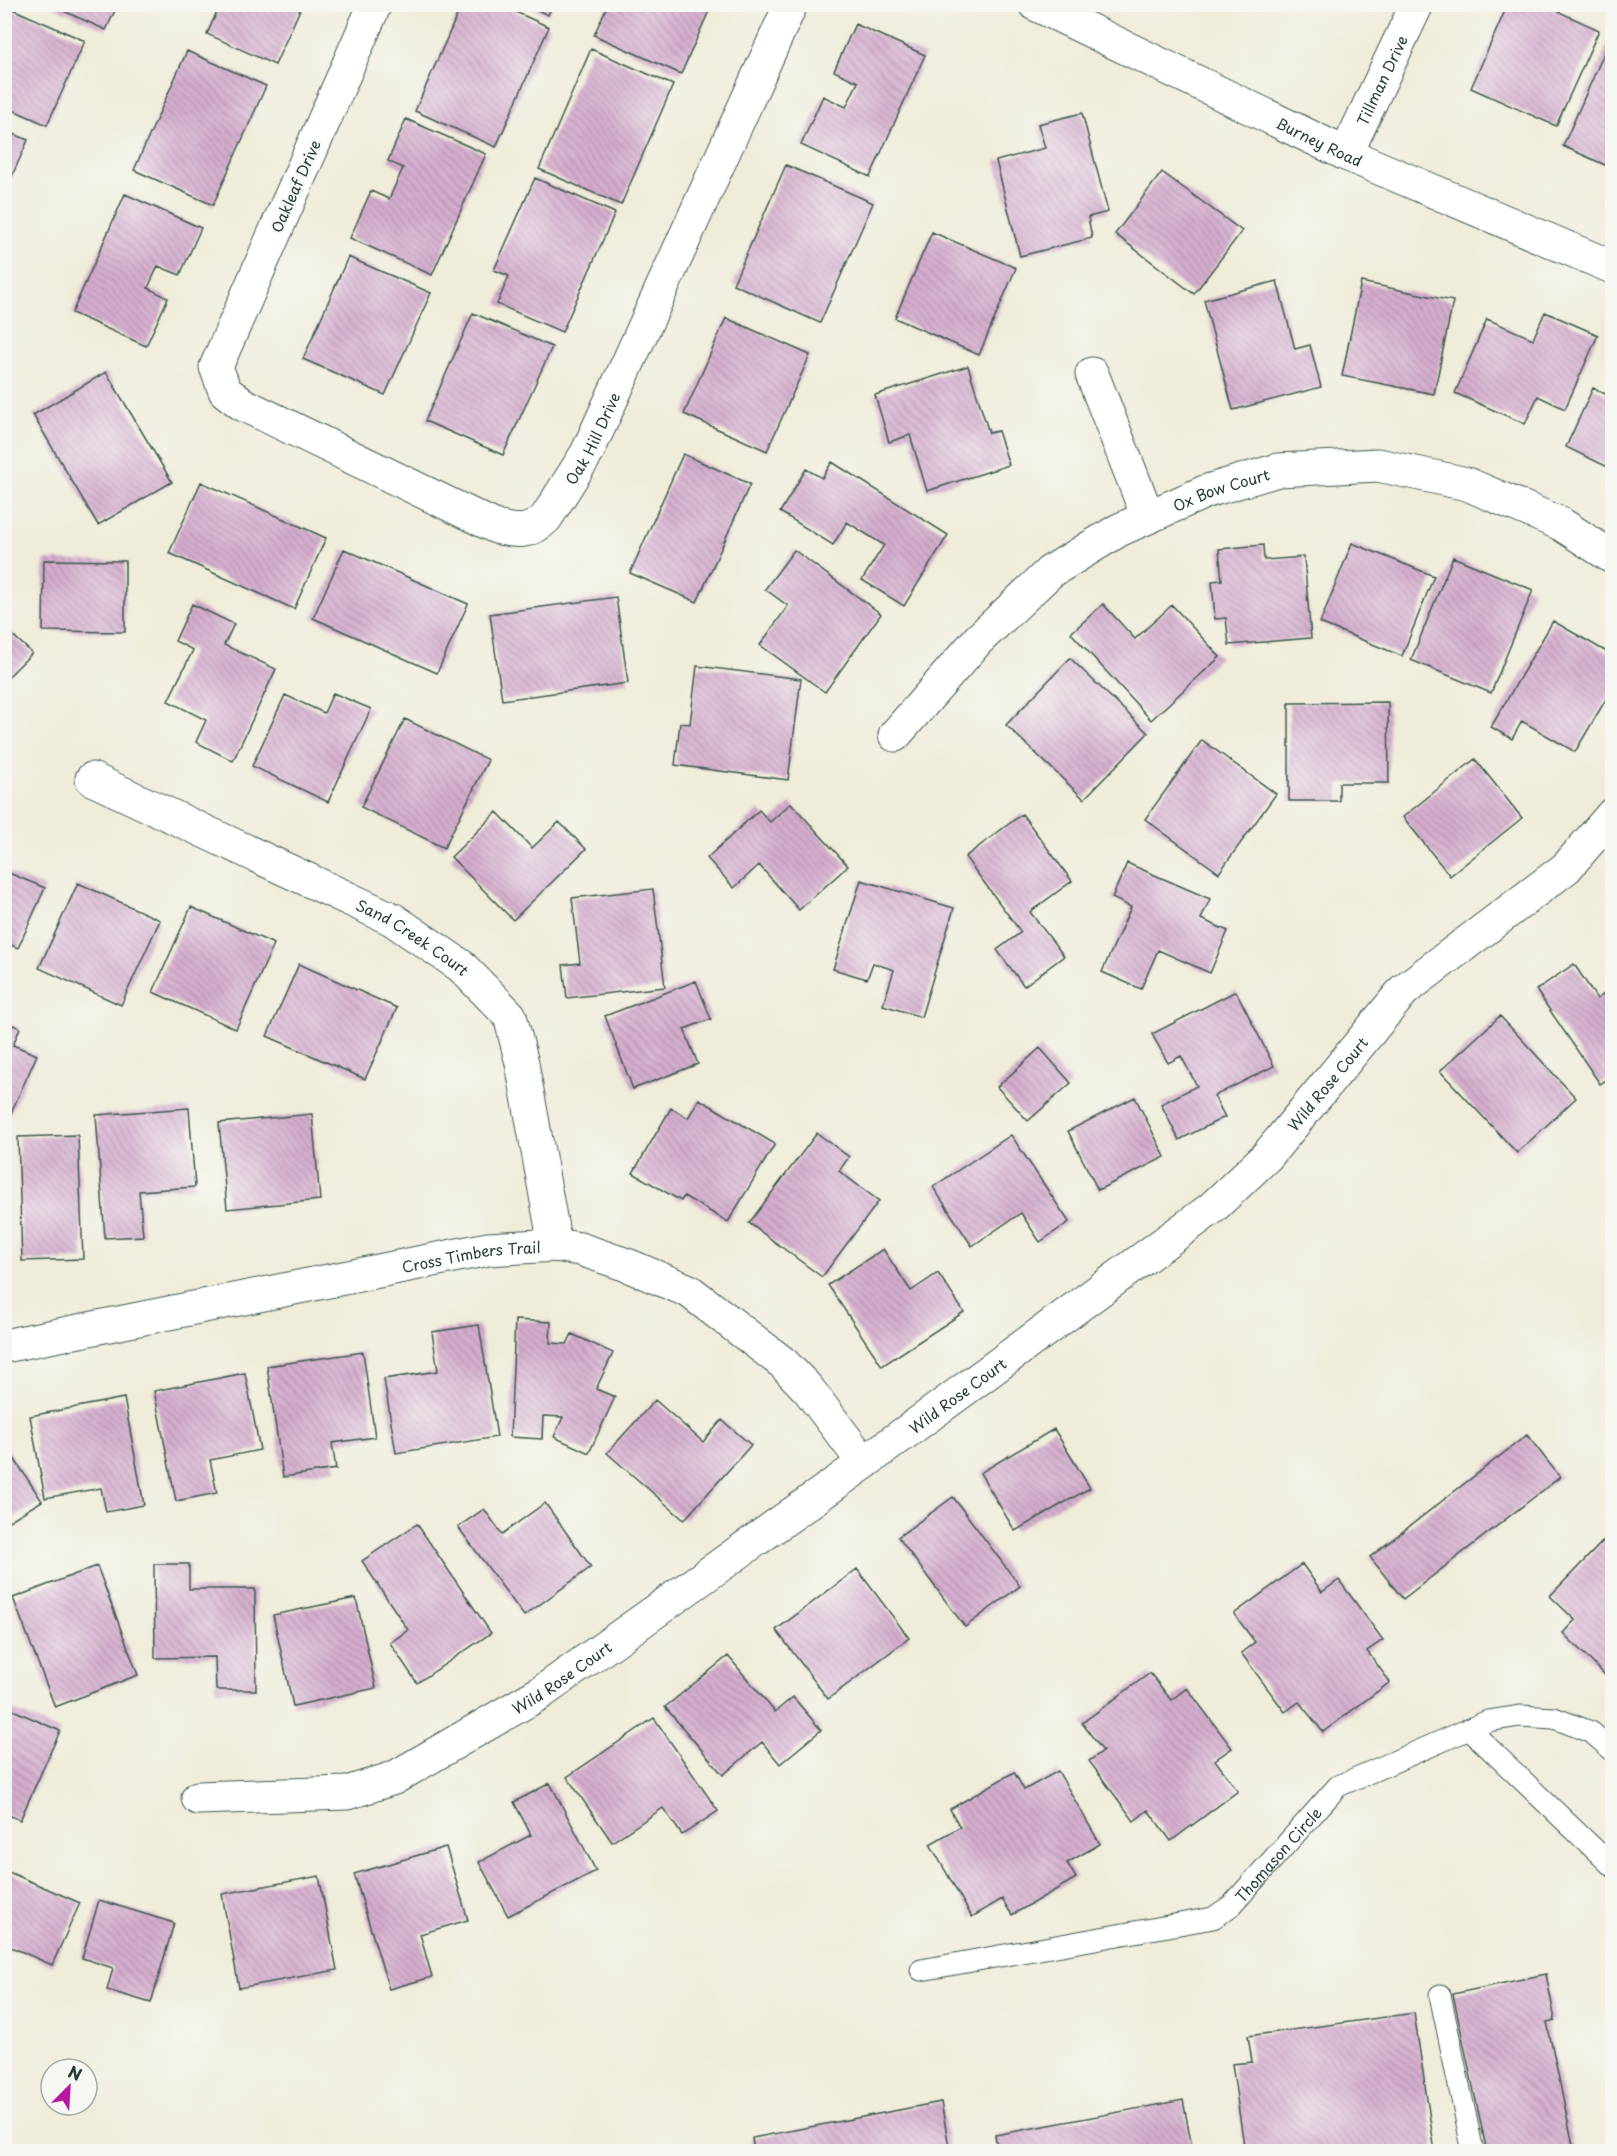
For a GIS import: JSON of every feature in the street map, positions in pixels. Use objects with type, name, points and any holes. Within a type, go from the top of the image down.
[{"type":"street","name":"Oakleaf Drive","points":[[216,367],[375,4]]},
{"type":"street","name":"Oak Hill Drive","points":[[216,367],[225,391],[253,409],[496,527],[520,532],[538,526],[587,453],[791,4]]},
{"type":"street","name":"Burney Road","points":[[1035,4],[1346,154],[1612,267]]},
{"type":"street","name":"Tillman Drive","points":[[1346,154],[1417,4]]},
{"type":"street","points":[[1092,374],[1148,517]]},
{"type":"street","name":"Ox Bow Court","points":[[896,735],[978,640],[1050,572],[1119,530],[1148,517],[1207,491],[1278,470],[1378,465],[1467,484],[1561,524],[1612,557]]},
{"type":"street","name":"Sand Creek Court","points":[[93,779],[392,919],[461,966],[510,1016],[522,1063],[555,1245]]},
{"type":"street","name":"Wild Rose Court","points":[[198,1798],[347,1793],[393,1778],[542,1692],[864,1463],[1212,1208],[1267,1156],[1404,990],[1566,868],[1612,815]]},
{"type":"street","name":"Cross Timbers Trail","points":[[4,1346],[488,1249],[555,1245],[580,1249],[627,1265],[689,1291],[783,1363],[808,1389],[864,1463]]},
{"type":"lane","name":"Thomason Circle","points":[[921,1970],[1213,1918],[1232,1905],[1338,1786],[1488,1721],[1520,1716],[1554,1718],[1591,1732],[1612,1750]]},
{"type":"lane","points":[[1469,1729],[1612,1866]]},
{"type":"lane","points":[[1440,1995],[1473,2151]]},
{"type":"building","points":[[48,4],[118,4],[106,30]]},
{"type":"building","points":[[462,4],[498,4],[549,27],[496,147],[415,111]]},
{"type":"building","points":[[524,4],[553,4],[548,15]]},
{"type":"building","points":[[608,4],[712,4],[681,74],[594,35]]},
{"type":"building","points":[[1508,4],[1542,4],[1599,30],[1556,126],[1471,88]]},
{"type":"building","points":[[220,5],[302,5],[275,65],[207,34]]},
{"type":"building","points":[[10,8],[85,41],[47,125],[4,106],[4,20]]},
{"type":"building","points":[[855,24],[925,55],[870,177],[801,145],[823,96],[846,107],[858,82],[834,71]]},
{"type":"building","points":[[1612,35],[1612,168],[1563,146]]},
{"type":"building","points":[[591,49],[673,85],[621,205],[539,169]]},
{"type":"building","points":[[187,51],[266,86],[213,205],[134,170]]},
{"type":"building","points":[[1082,113],[1108,212],[1088,217],[1092,238],[1020,256],[996,161],[1045,148],[1038,124]]},
{"type":"building","points":[[406,119],[486,154],[432,275],[350,238],[371,191],[389,199],[403,168],[388,161]]},
{"type":"building","points":[[4,130],[28,140],[4,194]]},
{"type":"building","points":[[786,165],[873,203],[820,323],[733,284]]},
{"type":"building","points":[[1162,172],[1242,231],[1194,294],[1115,234]]},
{"type":"building","points":[[535,178],[615,213],[562,332],[497,304],[509,276],[494,270]]},
{"type":"building","points":[[125,194],[201,228],[180,275],[158,266],[148,288],[168,298],[146,346],[72,313]]},
{"type":"building","points":[[932,232],[1016,268],[979,355],[895,318]]},
{"type":"building","points":[[348,257],[431,293],[385,395],[303,359]]},
{"type":"building","points":[[1277,281],[1295,349],[1310,345],[1321,387],[1233,410],[1204,300]]},
{"type":"building","points":[[1361,282],[1453,301],[1434,394],[1342,376]]},
{"type":"building","points":[[1545,312],[1598,335],[1565,409],[1538,396],[1525,424],[1455,393],[1487,319],[1533,339]]},
{"type":"building","points":[[473,313],[552,347],[503,455],[425,421]]},
{"type":"building","points":[[726,318],[810,355],[767,451],[684,414]]},
{"type":"building","points":[[968,366],[989,433],[998,431],[1009,465],[927,491],[910,435],[889,442],[875,395]]},
{"type":"building","points":[[106,372],[172,482],[98,525],[33,415]]},
{"type":"building","points":[[1593,388],[1612,397],[1612,469],[1566,447]]},
{"type":"building","points":[[683,454],[750,484],[697,602],[630,573]]},
{"type":"building","points":[[832,462],[948,535],[904,606],[862,580],[884,545],[847,522],[833,545],[780,512],[806,469],[822,478]]},
{"type":"building","points":[[201,482],[326,538],[294,609],[169,553]]},
{"type":"building","points":[[1352,543],[1434,576],[1402,656],[1320,623]]},
{"type":"building","points":[[1263,545],[1264,560],[1304,557],[1311,638],[1229,645],[1226,618],[1215,619],[1212,581],[1222,580],[1219,549]]},
{"type":"building","points":[[344,549],[468,604],[437,673],[313,618]]},
{"type":"building","points":[[794,550],[881,614],[825,692],[760,645],[788,606],[765,589]]},
{"type":"building","points":[[1453,557],[1533,590],[1491,693],[1411,660]]},
{"type":"building","points":[[44,560],[125,561],[125,632],[43,631]]},
{"type":"building","points":[[616,597],[628,683],[502,700],[490,614]]},
{"type":"building","points":[[192,604],[234,624],[224,645],[276,669],[233,761],[196,742],[206,720],[168,701],[193,650],[175,641]]},
{"type":"building","points":[[1103,604],[1135,639],[1172,605],[1220,657],[1151,720],[1071,633]]},
{"type":"building","points":[[1553,621],[1612,655],[1612,689],[1575,752],[1522,721],[1512,739],[1491,727]]},
{"type":"building","points":[[4,627],[32,653],[4,681]]},
{"type":"building","points":[[1070,658],[1148,733],[1084,799],[1006,725]]},
{"type":"building","points":[[697,666],[801,679],[788,780],[675,765],[680,723],[690,724]]},
{"type":"building","points":[[333,693],[371,709],[328,802],[252,766],[285,695],[324,713]]},
{"type":"building","points":[[1388,702],[1389,783],[1339,783],[1339,801],[1289,801],[1289,703]]},
{"type":"building","points":[[405,719],[488,760],[444,848],[361,807]]},
{"type":"building","points":[[1202,740],[1276,794],[1219,873],[1145,819]]},
{"type":"building","points":[[1475,759],[1522,818],[1450,876],[1403,817]]},
{"type":"building","points":[[791,803],[848,866],[799,910],[759,865],[734,888],[707,858],[759,810],[770,822]]},
{"type":"building","points":[[497,812],[532,848],[559,822],[586,849],[513,920],[451,857]]},
{"type":"building","points":[[1022,814],[1072,881],[1030,912],[1064,956],[1024,986],[997,950],[1021,932],[965,857]]},
{"type":"building","points":[[1127,863],[1210,899],[1201,919],[1228,931],[1210,973],[1158,950],[1141,989],[1102,972],[1131,907],[1112,898]]},
{"type":"building","points":[[4,871],[45,888],[18,948],[4,942]]},
{"type":"building","points":[[861,880],[954,908],[921,1017],[883,1005],[894,970],[873,963],[867,979],[833,969]]},
{"type":"building","points":[[78,883],[160,920],[121,1005],[39,968]]},
{"type":"building","points":[[653,889],[665,987],[567,998],[563,965],[580,963],[572,898]]},
{"type":"building","points":[[191,907],[274,944],[236,1029],[153,992]]},
{"type":"building","points":[[299,964],[397,1008],[365,1079],[267,1036]]},
{"type":"building","points":[[1574,964],[1597,999],[1612,988],[1612,1076],[1600,1084],[1536,990]]},
{"type":"building","points":[[696,981],[711,1019],[684,1029],[698,1064],[633,1089],[605,1016]]},
{"type":"building","points":[[1236,991],[1274,1066],[1214,1096],[1225,1117],[1179,1140],[1161,1104],[1197,1086],[1181,1056],[1168,1063],[1152,1034]]},
{"type":"building","points":[[1500,1016],[1576,1098],[1517,1153],[1440,1071]]},
{"type":"building","points":[[4,1021],[20,1028],[13,1045],[37,1055],[9,1117],[4,1115]]},
{"type":"building","points":[[1040,1048],[1071,1083],[1028,1121],[997,1087]]},
{"type":"building","points":[[1135,1097],[1165,1157],[1098,1190],[1068,1131]]},
{"type":"building","points":[[699,1099],[775,1144],[728,1222],[684,1196],[681,1201],[633,1173],[671,1108],[688,1118]]},
{"type":"building","points":[[189,1108],[195,1187],[139,1191],[143,1236],[105,1238],[96,1115]]},
{"type":"building","points":[[312,1114],[320,1200],[227,1209],[219,1123]]},
{"type":"building","points":[[817,1133],[849,1157],[839,1171],[879,1201],[822,1277],[749,1223]]},
{"type":"building","points":[[78,1135],[83,1259],[22,1261],[18,1137]]},
{"type":"building","points":[[1011,1135],[1069,1222],[1040,1242],[1021,1213],[972,1246],[933,1187]]},
{"type":"building","points":[[883,1249],[911,1291],[938,1273],[964,1312],[882,1366],[828,1285]]},
{"type":"building","points":[[515,1320],[551,1322],[550,1343],[567,1344],[572,1334],[613,1353],[596,1389],[615,1397],[589,1453],[554,1437],[563,1417],[543,1416],[542,1439],[510,1437]]},
{"type":"building","points":[[479,1325],[497,1437],[396,1453],[384,1379],[438,1371],[432,1332]]},
{"type":"building","points":[[363,1352],[375,1437],[332,1443],[336,1469],[283,1477],[267,1366]]},
{"type":"building","points":[[245,1373],[260,1450],[210,1460],[217,1493],[176,1501],[154,1391]]},
{"type":"building","points":[[124,1398],[144,1505],[106,1512],[101,1488],[45,1498],[30,1416]]},
{"type":"building","points":[[655,1400],[703,1442],[722,1420],[751,1445],[684,1520],[607,1453]]},
{"type":"building","points":[[1054,1429],[1090,1488],[1015,1531],[980,1473]]},
{"type":"building","points":[[1527,1435],[1560,1477],[1403,1599],[1370,1557]]},
{"type":"building","points":[[4,1443],[42,1501],[4,1524]]},
{"type":"building","points":[[953,1497],[1020,1586],[965,1627],[898,1537]]},
{"type":"building","points":[[545,1503],[591,1567],[524,1616],[458,1527],[484,1509],[502,1534]]},
{"type":"building","points":[[417,1524],[491,1633],[417,1683],[390,1643],[408,1630],[362,1561]]},
{"type":"building","points":[[1609,1535],[1612,1539],[1612,1682],[1563,1633],[1575,1620],[1550,1596]]},
{"type":"building","points":[[154,1564],[189,1564],[189,1589],[255,1589],[256,1690],[216,1690],[215,1657],[155,1658]]},
{"type":"building","points":[[1302,1564],[1322,1592],[1339,1580],[1383,1640],[1367,1651],[1390,1682],[1323,1732],[1299,1702],[1285,1712],[1241,1653],[1255,1642],[1234,1614]]},
{"type":"building","points":[[97,1566],[138,1675],[55,1707],[13,1598]]},
{"type":"building","points":[[857,1569],[909,1638],[828,1699],[776,1630]]},
{"type":"building","points":[[356,1598],[376,1688],[293,1706],[273,1615]]},
{"type":"building","points":[[728,1656],[775,1712],[793,1697],[821,1730],[780,1764],[762,1742],[723,1775],[665,1707]]},
{"type":"building","points":[[1150,1673],[1171,1700],[1187,1688],[1232,1748],[1215,1760],[1238,1791],[1171,1841],[1148,1810],[1134,1821],[1089,1761],[1103,1751],[1082,1723]]},
{"type":"building","points":[[4,1706],[60,1731],[20,1820],[4,1813]]},
{"type":"building","points":[[654,1718],[718,1811],[682,1835],[663,1808],[612,1842],[567,1777]]},
{"type":"building","points":[[1058,1771],[1100,1844],[1067,1863],[1076,1878],[1012,1915],[1002,1899],[972,1917],[930,1844],[960,1827],[950,1809],[1014,1772],[1024,1790]]},
{"type":"building","points":[[550,1783],[596,1871],[508,1916],[479,1862],[531,1835],[514,1802]]},
{"type":"building","points":[[446,1847],[468,1920],[420,1934],[432,1977],[389,1989],[354,1874]]},
{"type":"building","points":[[4,1870],[80,1903],[52,1965],[4,1944]]},
{"type":"building","points":[[319,1876],[337,1970],[239,1988],[222,1894]]},
{"type":"building","points":[[99,1900],[174,1923],[151,2003],[107,1990],[113,1968],[82,1958]]},
{"type":"building","points":[[1546,1974],[1555,2020],[1547,2022],[1574,2150],[1487,2152],[1453,1994]]},
{"type":"building","points":[[1414,2013],[1435,2152],[1245,2152],[1232,2064],[1252,2062],[1248,2036]]},
{"type":"building","points":[[1183,2100],[1193,2152],[998,2152],[995,2135]]},
{"type":"building","points":[[941,2102],[950,2152],[754,2152],[752,2138]]}]
